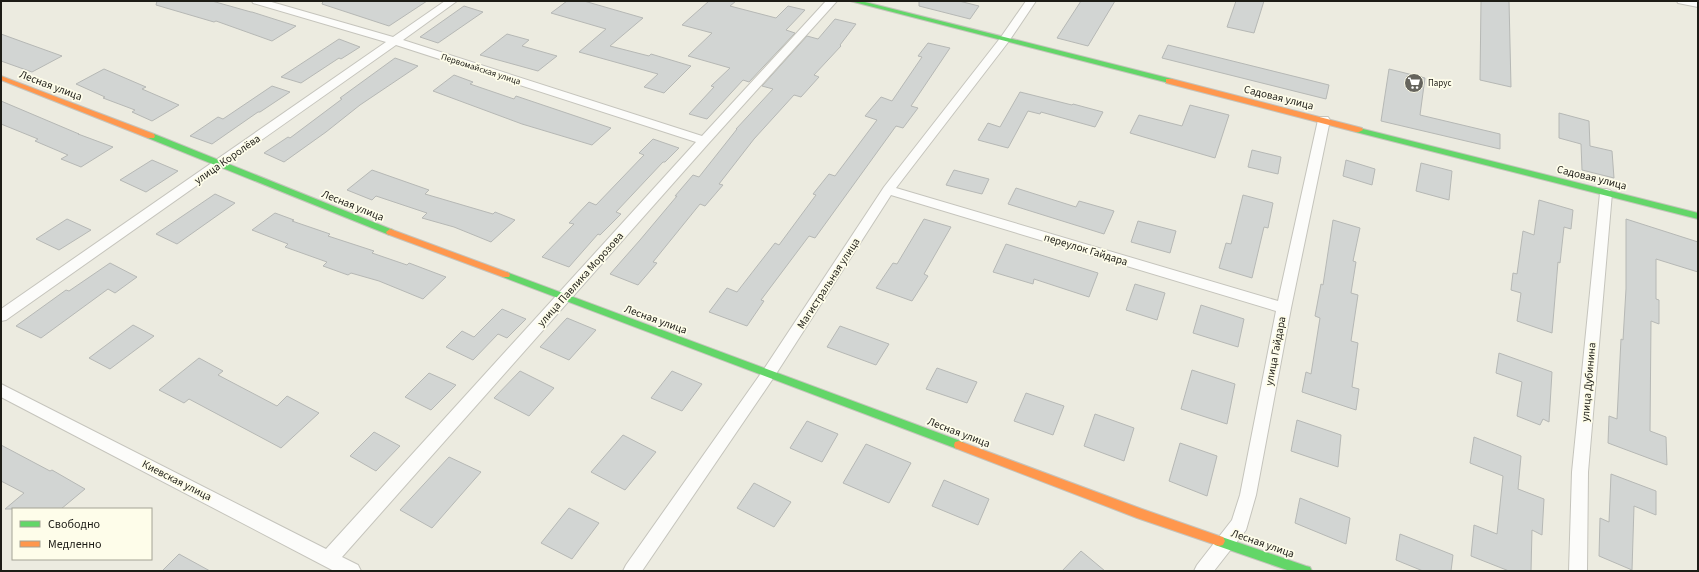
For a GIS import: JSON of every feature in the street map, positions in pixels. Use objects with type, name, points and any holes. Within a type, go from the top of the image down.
[{"type":"street","name":"Первомайская улица","points":[[257,1],[394,41],[704,141]]},
{"type":"street","name":"улица Королёва","points":[[1,316],[452,1]]},
{"type":"street","name":"улица Павлика Морозова","points":[[329,558],[832,1]]},
{"type":"street","name":"Садовая улица","points":[[853,1],[1698,216]]},
{"type":"street","name":"Магистральная улица","points":[[632,571],[770,373],[888,190],[1005,39],[1031,1]]},
{"type":"street","points":[[1682,1],[1698,4]]},
{"type":"street","name":"Лесная улица","points":[[1,78],[221,163],[373,226],[563,298],[770,373],[1141,514],[1306,571]]},
{"type":"street","name":"улица Гайдара","points":[[1203,571],[1240,524],[1248,495],[1284,308],[1324,120]]},
{"type":"street","name":"переулок Гайдара","points":[[888,190],[1284,308]]},
{"type":"street","name":"улица Дубинина","points":[[1578,571],[1580,472],[1606,193]]},
{"type":"street","name":"Киевская улица","points":[[1,390],[352,571]]},
{"type":"building","points":[[157,1],[212,1],[296,26],[272,41],[216,21],[214,22],[156,5]]},
{"type":"building","points":[[323,1],[427,1],[389,26],[322,4]]},
{"type":"building","points":[[567,1],[584,1],[643,18],[610,46],[649,56],[651,54],[691,66],[664,93],[644,87],[658,74],[579,52],[606,29],[551,13]]},
{"type":"building","points":[[709,1],[736,1],[730,6],[776,18],[788,6],[805,10],[786,30],[795,33],[749,82],[743,80],[707,119],[689,114],[714,87],[711,86],[730,68],[688,56],[712,33],[682,25]]},
{"type":"building","points":[[919,1],[959,1],[979,6],[970,19],[919,6]]},
{"type":"building","points":[[1081,1],[1115,1],[1088,46],[1057,38]]},
{"type":"building","points":[[1236,1],[1264,1],[1254,33],[1227,27]]},
{"type":"building","points":[[1481,1],[1509,1],[1511,87],[1480,80]]},
{"type":"building","points":[[464,6],[483,12],[438,43],[420,37]]},
{"type":"building","points":[[835,19],[856,24],[840,45],[841,46],[814,75],[819,77],[801,97],[794,95],[754,139],[719,184],[723,185],[705,206],[700,204],[653,262],[657,263],[638,285],[610,274],[677,196],[675,196],[693,175],[699,177],[736,129],[773,89],[762,86],[807,36],[818,39]]},
{"type":"building","points":[[1,34],[62,56],[32,72],[1,61]]},
{"type":"building","points":[[507,34],[529,40],[522,46],[557,56],[538,71],[480,55]]},
{"type":"building","points":[[339,39],[360,47],[341,59],[339,58],[301,83],[281,77]]},
{"type":"building","points":[[928,43],[950,48],[911,106],[918,108],[903,128],[896,126],[815,238],[809,236],[761,300],[764,301],[747,326],[709,312],[727,288],[737,292],[775,243],[779,245],[816,195],[813,194],[829,174],[835,176],[877,120],[865,116],[881,97],[892,101],[922,57],[918,56]]},
{"type":"building","points":[[1168,45],[1329,85],[1326,99],[1162,58]]},
{"type":"building","points":[[395,58],[418,66],[360,105],[284,162],[264,153],[288,137],[290,138],[342,99],[340,98]]},
{"type":"building","points":[[104,69],[146,87],[142,89],[179,105],[152,121],[132,112],[135,110],[103,98],[105,97],[76,84]]},
{"type":"building","points":[[1389,69],[1425,78],[1420,115],[1500,134],[1500,149],[1381,121]]},
{"type":"building","points":[[454,75],[473,82],[470,84],[514,99],[516,96],[611,128],[592,145],[522,124],[433,91]]},
{"type":"building","points":[[272,86],[290,92],[212,144],[190,136],[218,117],[223,119]]},
{"type":"building","points":[[1020,92],[1103,112],[1095,127],[1041,112],[1040,114],[1028,111],[1008,148],[978,140],[988,123],[1000,127]]},
{"type":"building","points":[[1,101],[78,134],[113,147],[81,167],[61,159],[68,155],[35,141],[38,139],[1,124]]},
{"type":"building","points":[[1190,105],[1229,115],[1215,158],[1130,133],[1139,115],[1182,126]]},
{"type":"building","points":[[1559,113],[1589,121],[1590,146],[1612,151],[1614,178],[1582,170],[1581,144],[1559,138]]},
{"type":"building","points":[[653,139],[679,148],[665,162],[663,162],[616,212],[621,214],[600,235],[598,234],[569,267],[542,257],[574,224],[569,223],[589,202],[596,205],[644,155],[639,153]]},
{"type":"building","points":[[1252,150],[1281,157],[1278,174],[1248,167]]},
{"type":"building","points":[[152,160],[178,171],[146,192],[120,180]]},
{"type":"building","points":[[1346,160],[1375,169],[1372,185],[1343,176]]},
{"type":"building","points":[[1421,163],[1452,171],[1449,200],[1416,191]]},
{"type":"building","points":[[372,170],[429,190],[425,194],[493,214],[495,212],[515,220],[491,242],[454,227],[422,218],[427,213],[376,196],[372,200],[347,190]]},
{"type":"building","points":[[954,170],[989,179],[982,194],[946,185]]},
{"type":"building","points":[[1016,188],[1076,207],[1079,201],[1114,211],[1104,234],[1008,204]]},
{"type":"building","points":[[215,194],[235,203],[177,244],[156,234]]},
{"type":"building","points":[[1243,195],[1273,203],[1268,228],[1264,227],[1252,278],[1219,268],[1226,243],[1231,244]]},
{"type":"building","points":[[1539,200],[1573,210],[1571,229],[1564,227],[1560,263],[1558,262],[1552,333],[1517,321],[1521,293],[1511,290],[1513,273],[1517,274],[1523,231],[1534,235]]},
{"type":"building","points":[[275,213],[294,220],[292,221],[330,234],[328,236],[374,251],[372,253],[407,265],[409,263],[446,277],[423,299],[379,281],[351,273],[348,275],[323,266],[327,262],[285,247],[288,244],[252,230]]},
{"type":"building","points":[[67,219],[91,230],[59,250],[36,239]]},
{"type":"building","points":[[924,219],[951,227],[924,274],[928,276],[912,301],[876,288],[893,263],[897,264]]},
{"type":"building","points":[[1626,219],[1698,242],[1698,272],[1656,259],[1656,299],[1659,300],[1659,324],[1651,321],[1650,431],[1666,437],[1667,465],[1608,443],[1609,416],[1617,419],[1621,339],[1623,340],[1626,289]]},
{"type":"building","points":[[1333,220],[1360,228],[1353,261],[1356,262],[1351,293],[1358,295],[1351,341],[1358,343],[1352,387],[1359,389],[1356,410],[1302,392],[1306,372],[1311,374],[1320,318],[1315,316],[1321,284],[1323,285]]},
{"type":"building","points":[[1138,221],[1176,231],[1170,253],[1131,242]]},
{"type":"building","points":[[1006,244],[1098,273],[1089,297],[1034,279],[1033,284],[993,272]]},
{"type":"building","points":[[110,263],[137,277],[115,293],[108,289],[41,338],[16,326],[66,290],[69,291]]},
{"type":"building","points":[[1135,284],[1165,293],[1157,320],[1126,310]]},
{"type":"building","points":[[1201,305],[1244,319],[1238,347],[1193,333]]},
{"type":"building","points":[[502,309],[526,319],[507,338],[498,334],[473,360],[446,347],[462,331],[474,337]]},
{"type":"building","points":[[567,318],[596,330],[569,360],[540,347]]},
{"type":"building","points":[[133,325],[154,336],[110,369],[89,358]]},
{"type":"building","points":[[840,326],[889,344],[876,365],[827,347]]},
{"type":"building","points":[[1499,353],[1552,372],[1549,422],[1543,419],[1540,425],[1517,416],[1522,382],[1496,373]]},
{"type":"building","points":[[199,358],[223,371],[218,375],[277,406],[287,396],[319,413],[281,448],[189,399],[184,403],[159,390]]},
{"type":"building","points":[[937,368],[977,382],[967,403],[926,389]]},
{"type":"building","points":[[1192,370],[1235,384],[1227,424],[1181,409]]},
{"type":"building","points":[[520,371],[554,388],[529,416],[494,398]]},
{"type":"building","points":[[672,371],[702,384],[682,411],[651,398]]},
{"type":"building","points":[[429,373],[456,385],[431,410],[405,397]]},
{"type":"building","points":[[1026,393],[1064,406],[1053,435],[1014,421]]},
{"type":"building","points":[[1095,414],[1134,428],[1124,461],[1084,446]]},
{"type":"building","points":[[1297,420],[1341,435],[1338,467],[1291,451]]},
{"type":"building","points":[[807,421],[838,434],[822,462],[790,448]]},
{"type":"building","points":[[374,432],[400,446],[376,471],[350,456]]},
{"type":"building","points":[[623,435],[656,452],[625,490],[591,472]]},
{"type":"building","points":[[1474,437],[1521,456],[1518,489],[1544,499],[1542,535],[1532,530],[1531,571],[1509,571],[1471,556],[1474,525],[1497,534],[1503,476],[1470,463]]},
{"type":"building","points":[[1180,443],[1217,456],[1207,496],[1169,481]]},
{"type":"building","points":[[866,444],[911,463],[889,503],[843,483]]},
{"type":"building","points":[[1,445],[50,471],[52,470],[85,489],[62,508],[5,509],[24,493],[1,481]]},
{"type":"building","points":[[449,457],[481,472],[432,528],[400,510]]},
{"type":"building","points":[[1611,474],[1656,491],[1656,515],[1634,506],[1632,570],[1599,556],[1600,518],[1609,522]]},
{"type":"building","points":[[944,480],[989,499],[978,525],[932,506]]},
{"type":"building","points":[[754,483],[791,502],[774,527],[737,508]]},
{"type":"building","points":[[1300,498],[1350,518],[1346,544],[1295,523]]},
{"type":"building","points":[[569,508],[599,523],[572,559],[541,543]]},
{"type":"building","points":[[1400,534],[1453,555],[1451,571],[1423,571],[1396,560]]},
{"type":"building","points":[[1081,551],[1105,571],[1062,571]]},
{"type":"building","points":[[179,554],[210,571],[162,571]]},
{"type":"traffic: fast","points":[[853,1],[1169,81]]},
{"type":"traffic: fast","points":[[1359,130],[1698,216]]},
{"type":"traffic: fast","points":[[151,136],[390,232]]},
{"type":"traffic: fast","points":[[506,275],[959,445]]},
{"type":"traffic: fast","points":[[1219,541],[1306,571]]},
{"type":"traffic: slow","points":[[1,78],[151,136]]},
{"type":"traffic: slow","points":[[1169,81],[1359,130]]},
{"type":"traffic: slow","points":[[390,232],[506,275]]},
{"type":"traffic: slow","points":[[959,445],[1141,514],[1219,541]]},
{"type":"place","name":"Парус","points":[[1414,83]]}]
